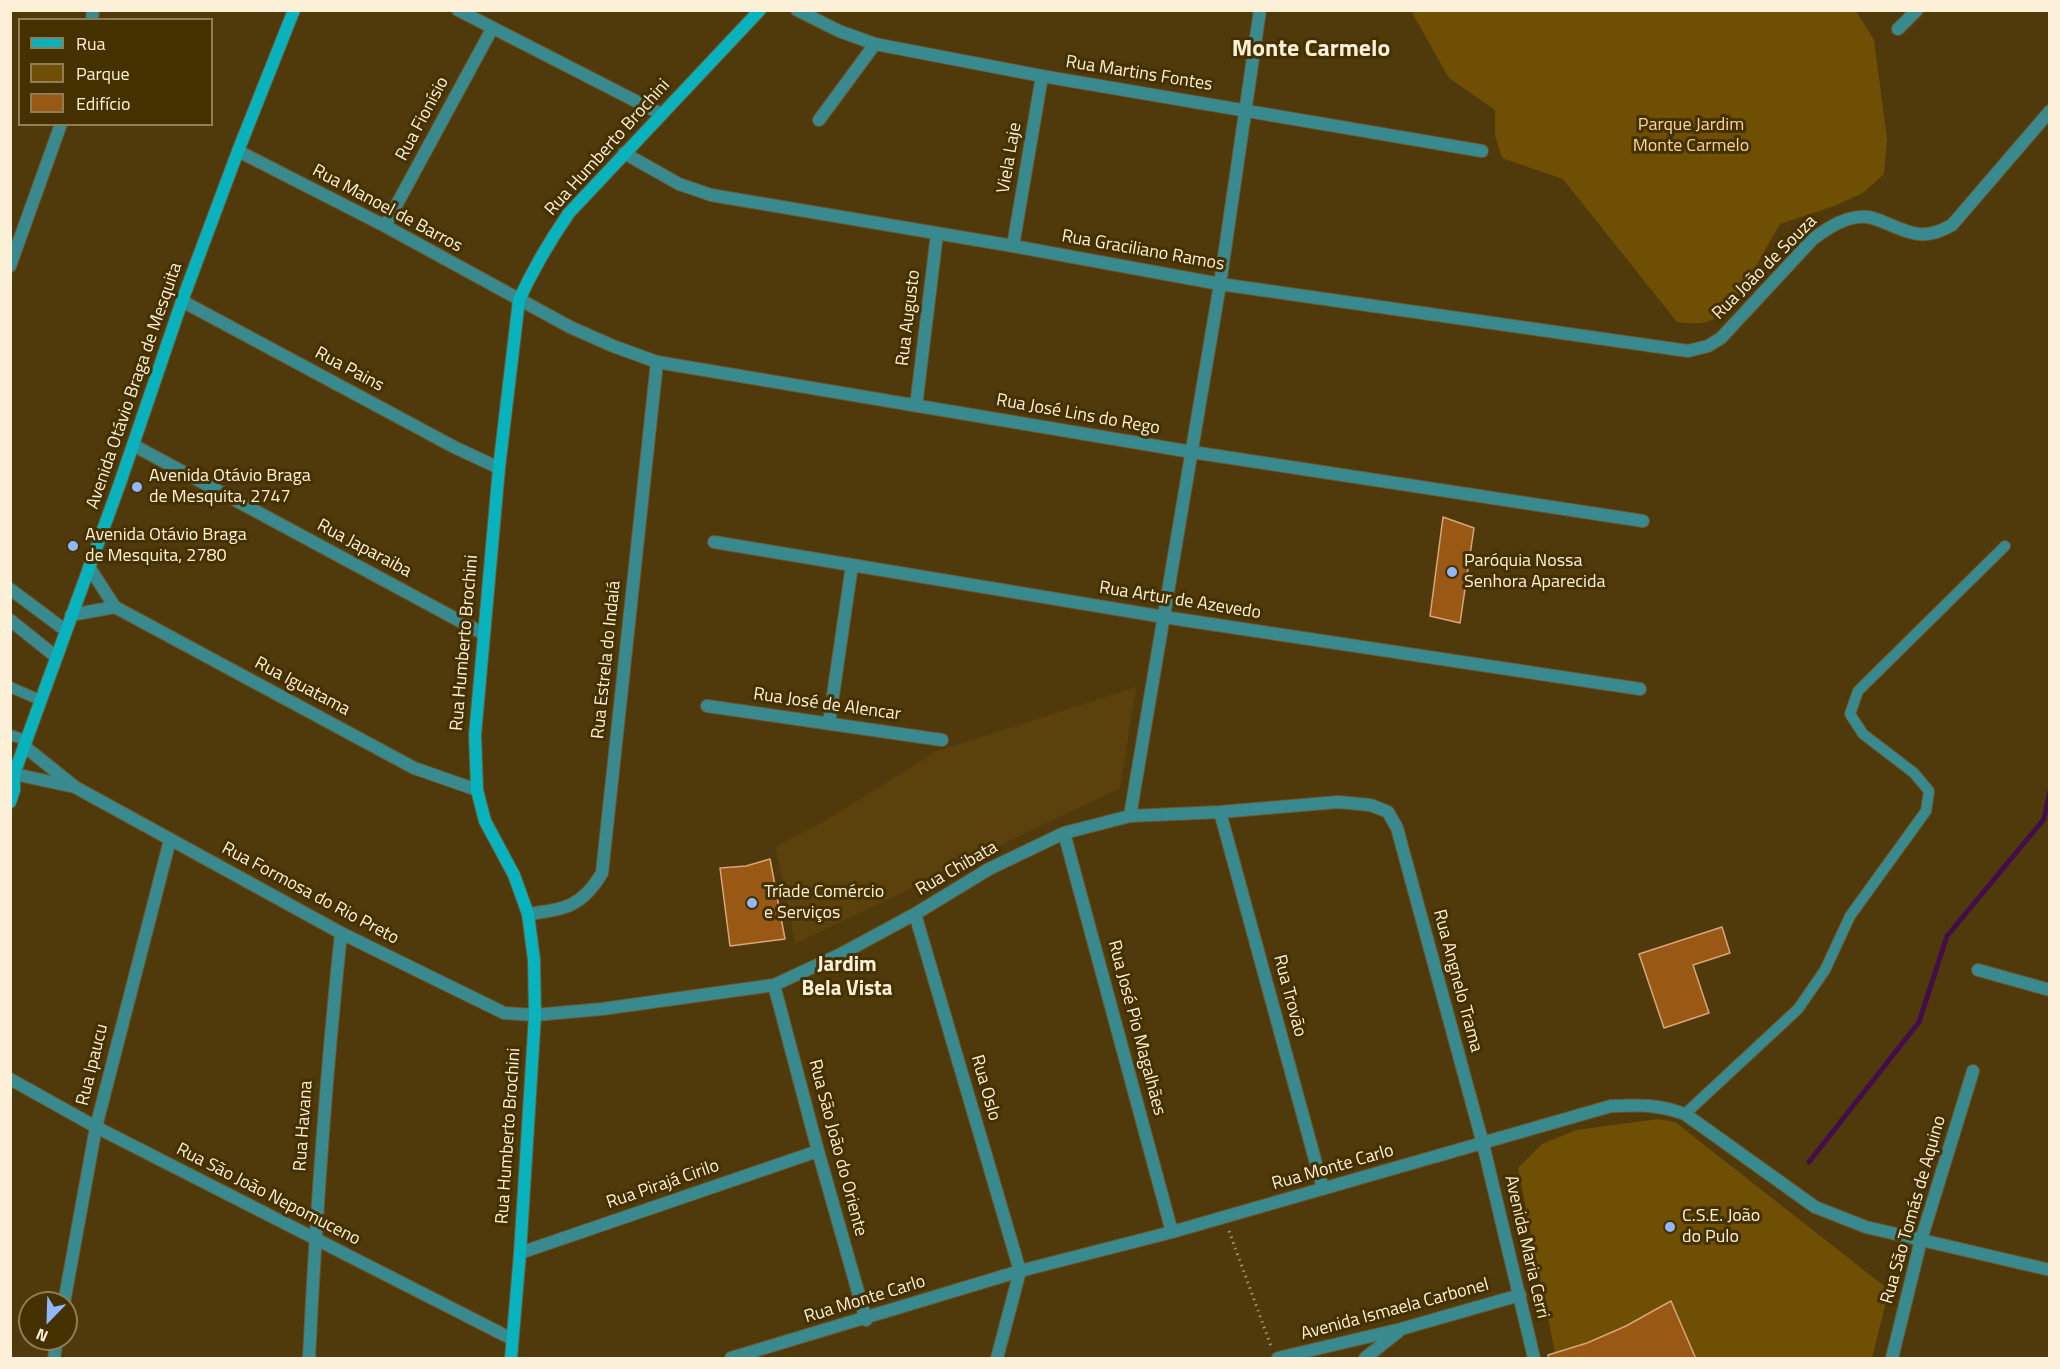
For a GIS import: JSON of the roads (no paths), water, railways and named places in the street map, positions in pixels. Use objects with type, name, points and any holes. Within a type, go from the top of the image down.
[{"type":"street","name":"Avenida Otávio Braga de Mesquita","points":[[10,802],[14,790],[12,776],[133,445],[182,301],[294,10]]},
{"type":"street","points":[[458,10],[662,114]]},
{"type":"street","name":"Rua Humberto Brochini","points":[[511,1359],[535,1015],[534,960],[528,914],[514,875],[485,821],[477,790],[475,735],[499,468],[519,300],[536,265],[568,213],[760,10]]},
{"type":"street","name":"Rua Martins Fontes","points":[[797,10],[839,31],[876,44],[1042,76],[1482,150]]},
{"type":"street","points":[[1130,816],[1220,284],[1260,10]]},
{"type":"street","points":[[1898,29],[1917,10]]},
{"type":"street","name":"Rua Fionísio","points":[[385,226],[492,29]]},
{"type":"street","points":[[819,120],[876,44]]},
{"type":"street","name":"Viela Laje","points":[[1013,246],[1042,76]]},
{"type":"street","name":"Rua João de Souza","points":[[1666,348],[1688,351],[1708,346],[1721,338],[1813,240],[1840,221],[1869,217],[1908,232],[1925,235],[1938,233],[1952,225],[2049,111]]},
{"type":"street","points":[[10,266],[61,126]]},
{"type":"street","name":"Rua Manoel de Barros","points":[[238,151],[385,226],[519,300]]},
{"type":"street","name":"Rua Graciliano Ramos","points":[[624,153],[679,184],[711,195],[1220,284],[1666,348]]},
{"type":"street","name":"Rua Augusto","points":[[916,406],[938,234]]},
{"type":"street","name":"Rua José Lins do Rego","points":[[519,300],[570,327],[657,362],[1192,452],[1643,521]]},
{"type":"street","name":"Rua Pains","points":[[182,301],[454,447],[499,468]]},
{"type":"street","name":"Rua Estrela do Indaiá","points":[[528,914],[552,911],[577,902],[591,892],[602,873],[657,362]]},
{"type":"street","name":"Rua Japaraiba","points":[[133,445],[484,634]]},
{"type":"street","name":"Rua Artur de Azevedo","points":[[714,542],[1164,617],[1640,689]]},
{"type":"street","points":[[828,723],[852,565]]},
{"type":"street","name":"Rua Iguatama","points":[[89,567],[115,607],[414,768],[477,790]]},
{"type":"street","points":[[10,589],[65,630]]},
{"type":"street","points":[[71,615],[115,607]]},
{"type":"street","points":[[10,620],[55,656]]},
{"type":"street","name":"Rua José de Alencar","points":[[707,706],[942,740]]},
{"type":"street","name":"Rua Formosa do Rio Preto","points":[[25,743],[75,787],[341,933],[482,1003],[504,1012],[535,1015]]},
{"type":"street","name":"Rua Formosa do Rio Preto","points":[[12,776],[75,787]]},
{"type":"street","name":"Rua Chibata","points":[[535,1015],[602,1009],[774,985],[802,974],[915,914],[989,869],[1064,833],[1130,816],[1220,812],[1338,802],[1381,808],[1394,820],[1397,828]]},
{"type":"street","name":"Rua Trovão","points":[[1220,812],[1323,1189]]},
{"type":"street","name":"Rua Angnelo Trama","points":[[1397,828],[1483,1144]]},
{"type":"street","name":"Rua José Pio Magalhães","points":[[1064,833],[1172,1232]]},
{"type":"street","name":"Rua Ipaucu","points":[[66,1291],[96,1126],[170,840]]},
{"type":"street","name":"Rua Oslo","points":[[915,914],[1020,1271]]},
{"type":"street","name":"Rua Havana","points":[[309,1359],[326,1070],[341,933]]},
{"type":"street","points":[[1978,970],[2049,990]]},
{"type":"street","name":"Rua São João do Oriente","points":[[774,985],[866,1320]]},
{"type":"street","name":"Rua São Tomás de Aquino","points":[[1892,1359],[1921,1240],[1973,1071]]},
{"type":"street","name":"Rua São João Nepomuceno","points":[[10,1079],[315,1240],[512,1339]]},
{"type":"street","name":"Rua Monte Carlo","points":[[731,1359],[866,1320],[1020,1271],[1172,1232],[1611,1106],[1645,1104],[1685,1114],[1815,1207],[1866,1227],[2049,1270]]},
{"type":"street","name":"Avenida Maria Cerri","points":[[1483,1144],[1534,1359]]},
{"type":"street","name":"Rua Pirajá Cirilo","points":[[520,1253],[818,1151]]},
{"type":"street","points":[[997,1359],[1020,1271]]},
{"type":"street","name":"Avenida Ismaela Carbonel","points":[[1275,1353],[1401,1329],[1520,1295]]},
{"type":"street","points":[[1365,1359],[1401,1329]]},
{"type":"lane","points":[[1685,1114],[1798,1009],[1825,970],[1850,916],[1926,811],[1929,791],[1914,773],[1863,734],[1850,714],[1858,691],[2005,546]]},
{"type":"lane","points":[[10,687],[40,700]]},
{"type":"lane","points":[[10,735],[25,743]]},
{"type":"waterway","points":[[1809,1162],[1919,1022],[1947,936],[2044,819],[2050,791]]},
{"type":"place","name":"Avenida Otávio Braga de Mesquita, 2747","points":[[137,487]]},
{"type":"place","name":"Avenida Otávio Braga de Mesquita, 2780","points":[[73,546]]},
{"type":"place","name":"Paróquia Nossa Senhora Aparecida","points":[[1452,572]]},
{"type":"place","name":"Tríade Comércio e Serviços","points":[[752,903]]},
{"type":"place","name":"C.S.E. João do Pulo","points":[[1670,1227]]},
{"type":"district","name":"Monte Carmelo","points":[[1311,50]]},
{"type":"district","name":"Jardim Bela Vista","points":[[847,978]]},
{"type":"park label","name":"Parque Jardim Monte Carmelo","points":[[1691,136]]}]
